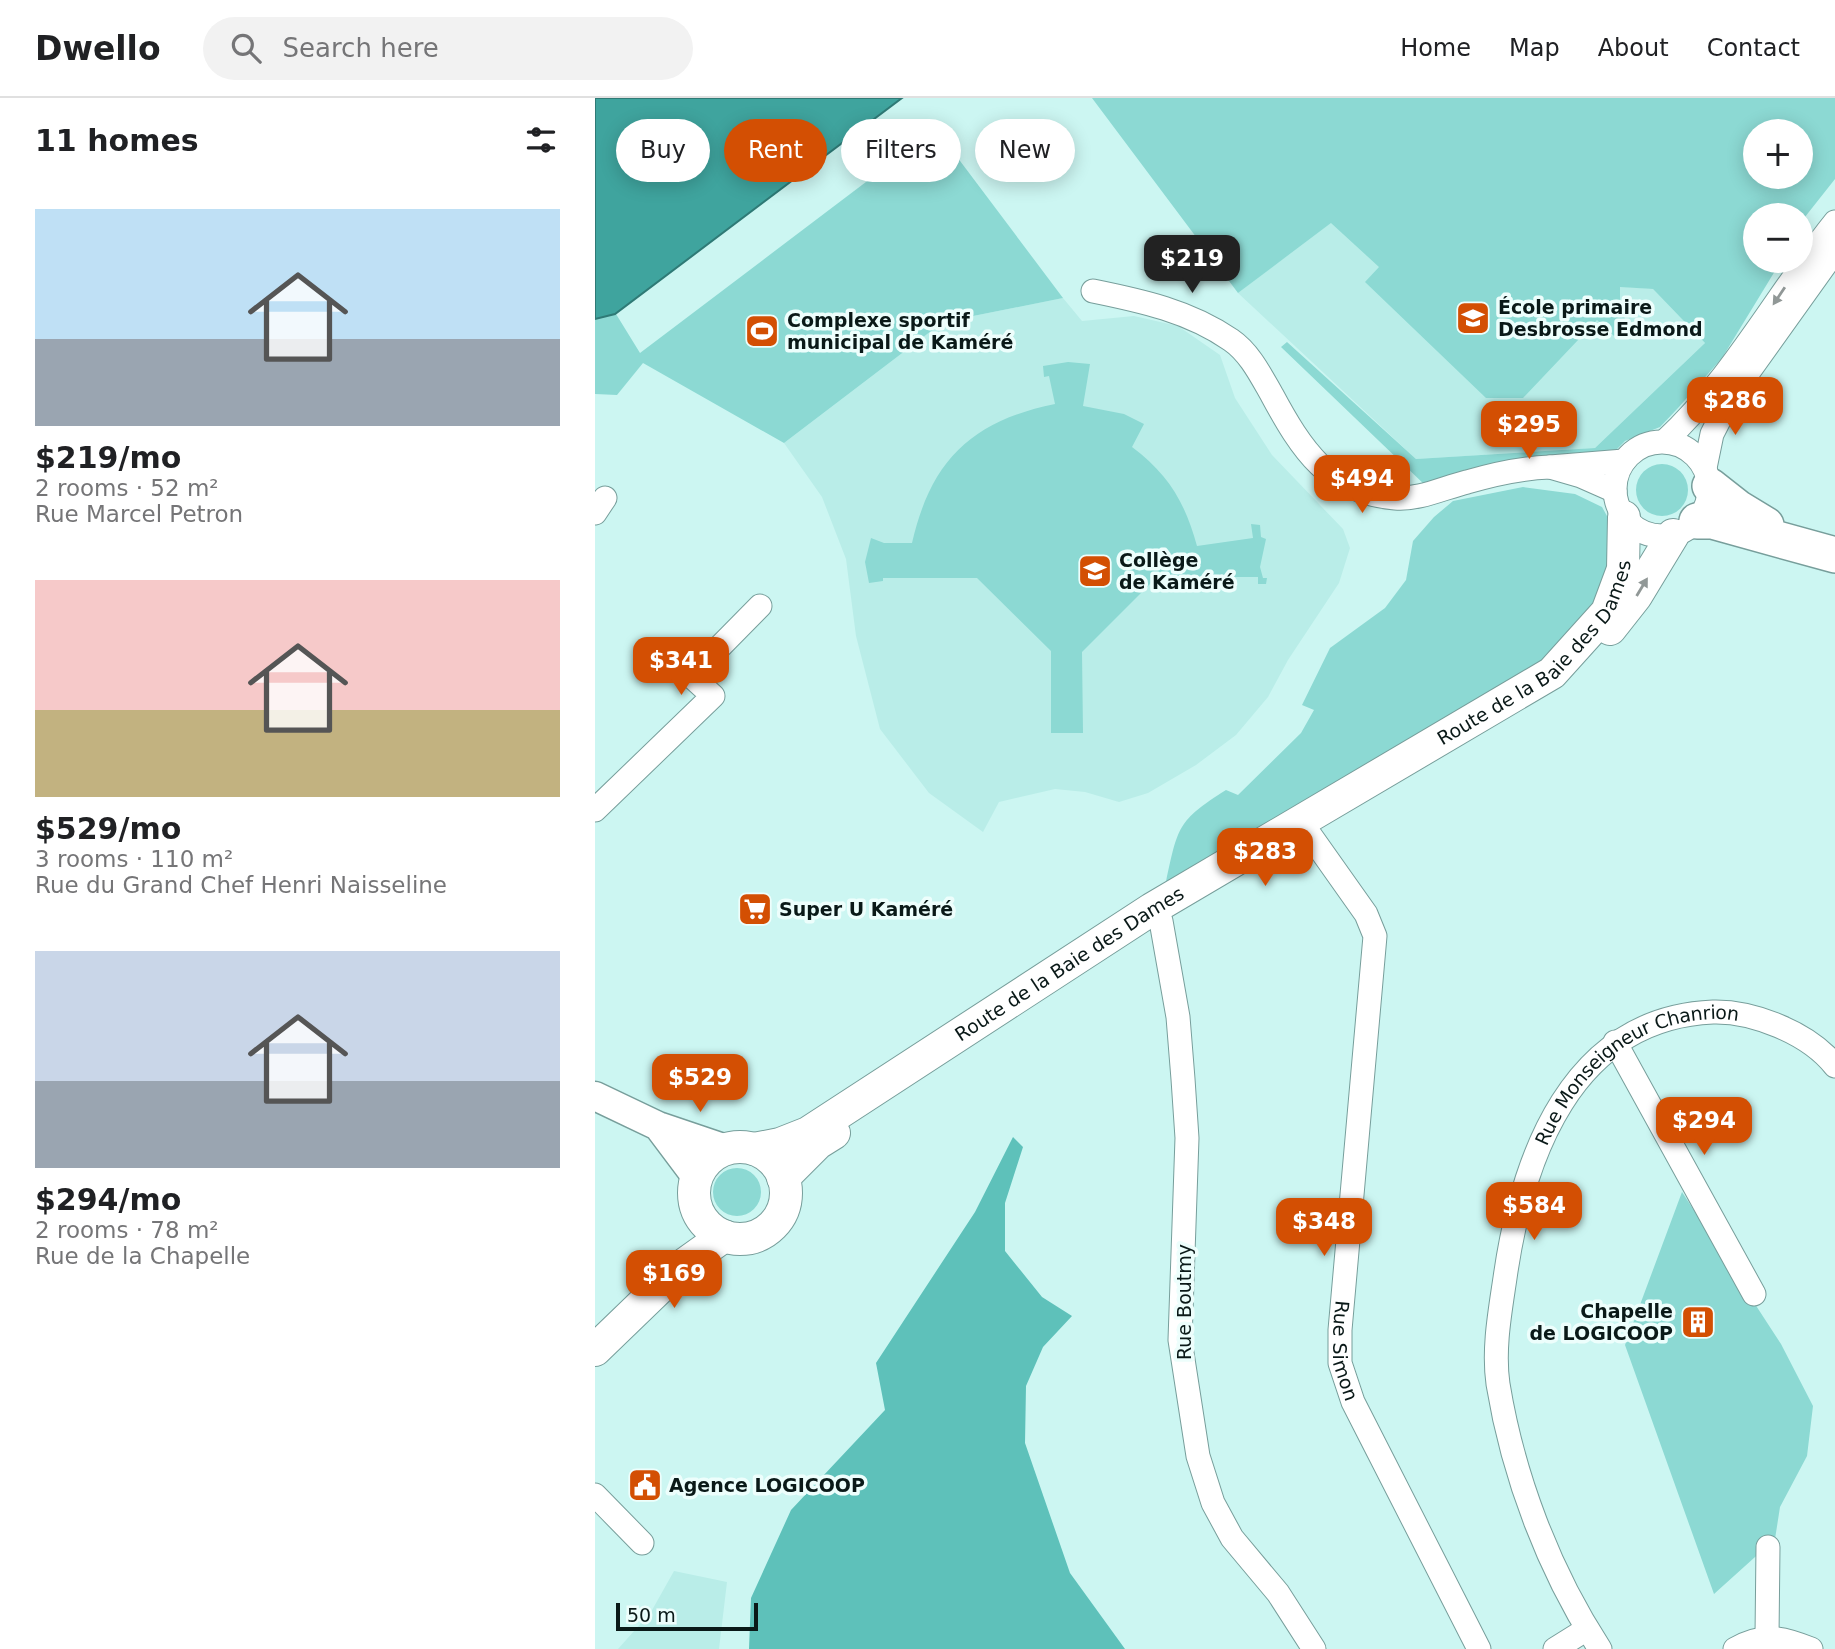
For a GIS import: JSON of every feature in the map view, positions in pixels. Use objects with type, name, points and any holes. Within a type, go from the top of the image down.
[{"type":"main road","points":[[1707,477],[1738,508],[1823,553]]},
{"type":"main road","name":"Route de la Baie des Dames","points":[[740,1149],[781,1144],[808,1133],[1152,909],[1552,673],[1607,612],[1623,569],[1619,504]]},
{"type":"main road","points":[[1685,528],[1712,521],[1823,553]]},
{"type":"main road","name":"Route de la Baie des Dames","points":[[783,1178],[818,1143],[1161,921],[1558,681],[1616,624],[1685,528]]},
{"type":"main road","points":[[740,1149],[777,1166],[783,1178],[784,1206],[769,1228],[744,1239],[725,1236],[708,1227],[700,1216],[694,1191],[703,1165],[740,1149]]},
{"type":"main road","points":[[595,1327],[676,1251],[700,1216]]},
{"type":"main road","points":[[595,1350],[682,1266],[725,1236]]},
{"type":"street","points":[[1665,441],[1709,396],[1802,263],[1835,222]]},
{"type":"street","points":[[1550,467],[1581,476],[1619,504],[1646,533],[1685,528],[1709,499],[1707,477],[1712,434],[1732,394],[1835,251]]},
{"type":"street","points":[[1093,291],[1160,305],[1233,341],[1256,366],[1280,411],[1316,463],[1332,478],[1355,491],[1412,498],[1501,473],[1624,461],[1642,446],[1665,441],[1689,449],[1707,477]]},
{"type":"street","points":[[1619,504],[1624,461]]},
{"type":"street","points":[[595,810],[713,696],[691,676],[760,606]]},
{"type":"street","name":"Rue Simon","points":[[1308,832],[1366,914],[1375,936],[1340,1330],[1341,1363],[1353,1402],[1395,1490],[1479,1649]]},
{"type":"street","name":"Rue Boutmy","points":[[1161,921],[1178,1017],[1184,1091],[1186,1209],[1180,1340],[1198,1456],[1213,1503],[1232,1538],[1277,1593],[1314,1649]]},
{"type":"street","name":"Rue Monseigneur Chanrion","points":[[1600,1649],[1587,1629],[1525,1495],[1498,1381],[1498,1329],[1509,1248],[1536,1152],[1560,1106],[1582,1075],[1615,1042],[1651,1023],[1688,1013],[1730,1012],[1769,1023],[1800,1037],[1835,1066]]},
{"type":"street","points":[[1615,1042],[1754,1294]]},
{"type":"street","points":[[595,1097],[659,1126],[740,1149]]},
{"type":"street","points":[[659,1126],[697,1178]]},
{"type":"street","points":[[595,1495],[642,1543]]},
{"type":"street","points":[[1767,1636],[1768,1547]]},
{"type":"street","points":[[1555,1649],[1587,1629]]},
{"type":"street","points":[[1735,1649],[1752,1639],[1767,1636],[1786,1639],[1811,1649]]},
{"type":"shaded area","points":[[595,98],[902,98],[874,119],[841,119],[841,144],[827,155],[827,119],[724,119],[724,182],[791,182],[616,314],[640,353],[866,182],[961,182],[961,162],[1063,298],[943,322],[784,443],[643,363],[617,395],[595,394]]},
{"type":"shaded area","points":[[595,98],[902,98],[874,119],[841,119],[841,144],[827,154],[827,119],[724,119],[724,182],[790,182],[615,314],[595,319]]},
{"type":"shaded area","points":[[1092,98],[1835,98],[1835,179],[1813,207],[1813,203],[1743,203],[1743,273],[1774,273],[1722,358],[1678,408],[1660,427],[1625,441],[1614,452],[1543,457],[1495,467],[1427,487],[1281,347],[1287,342],[1416,459],[1595,448],[1705,343],[1653,289],[1620,287],[1620,311],[1625,318],[1622,328],[1614,336],[1597,320],[1523,398],[1486,398],[1365,282],[1379,267],[1331,223],[1238,293]]},
{"type":"shaded area","name":"École primaire Desbrosse Edmond","points":[[1409,164],[1586,284],[1653,289],[1705,343],[1595,448],[1416,459],[1238,293]]},
{"type":"shaded area","name":"Collège de Kaméré","points":[[1063,298],[1082,321],[1134,316],[1178,326],[1220,355],[1235,398],[1272,455],[1343,529],[1350,548],[1339,583],[1288,660],[1268,697],[1236,735],[1196,765],[1148,793],[1119,802],[1085,792],[1055,789],[999,802],[983,832],[929,793],[880,729],[856,636],[846,559],[822,497],[784,443],[943,322]]},
{"type":"shaded area","points":[[1068,362],[1090,364],[1083,406],[1124,414],[1144,424],[1132,447],[1156,468],[1181,502],[1197,546],[1253,538],[1251,524],[1260,525],[1261,537],[1266,539],[1260,567],[1263,578],[1267,578],[1266,584],[1258,584],[1258,577],[1157,577],[1082,652],[1083,733],[1051,733],[1051,651],[977,578],[883,578],[883,581],[869,583],[865,562],[871,538],[884,543],[912,543],[931,489],[959,449],[1000,421],[1055,404],[1049,376],[1044,377],[1043,366]]},
{"type":"shaded area","points":[[1662,464],[1681,471],[1688,490],[1681,509],[1662,516],[1643,509],[1636,490],[1643,471]]},
{"type":"shaded area","points":[[1523,487],[1575,494],[1602,507],[1617,534],[1608,587],[1529,677],[1169,889],[1166,882],[1182,827],[1198,810],[1226,790],[1238,795],[1301,733],[1314,710],[1302,705],[1330,648],[1385,608],[1406,580],[1413,541],[1434,517],[1453,501]]},
{"type":"shaded area","points":[[1013,1137],[1023,1147],[1005,1203],[1005,1251],[1042,1297],[1072,1316],[1043,1347],[1026,1386],[1025,1443],[1070,1573],[1125,1649],[749,1649],[751,1598],[791,1510],[885,1410],[876,1363],[975,1212]]},
{"type":"shaded area","points":[[737,1168],[754,1175],[761,1192],[754,1209],[737,1216],[720,1209],[713,1192],[720,1175]]},
{"type":"shaded area","points":[[1682,1192],[1781,1344],[1813,1406],[1807,1456],[1780,1507],[1775,1539],[1714,1594],[1625,1345]]},
{"type":"shaded area","points":[[674,1571],[727,1582],[719,1649],[618,1649],[651,1612]]},
{"type":"place","name":"École primaire Desbrosse Edmond","points":[[1473,318]]},
{"type":"place","name":"Complexe sportif municipal de Kaméré","points":[[762,331]]},
{"type":"place","name":"Collège de Kaméré","points":[[1095,571]]},
{"type":"place","name":"Super U Kaméré","points":[[755,909]]},
{"type":"place","name":"Chapelle de LOGICOOP","points":[[1698,1322]]},
{"type":"place","name":"Agence LOGICOOP","points":[[645,1485]]}]
